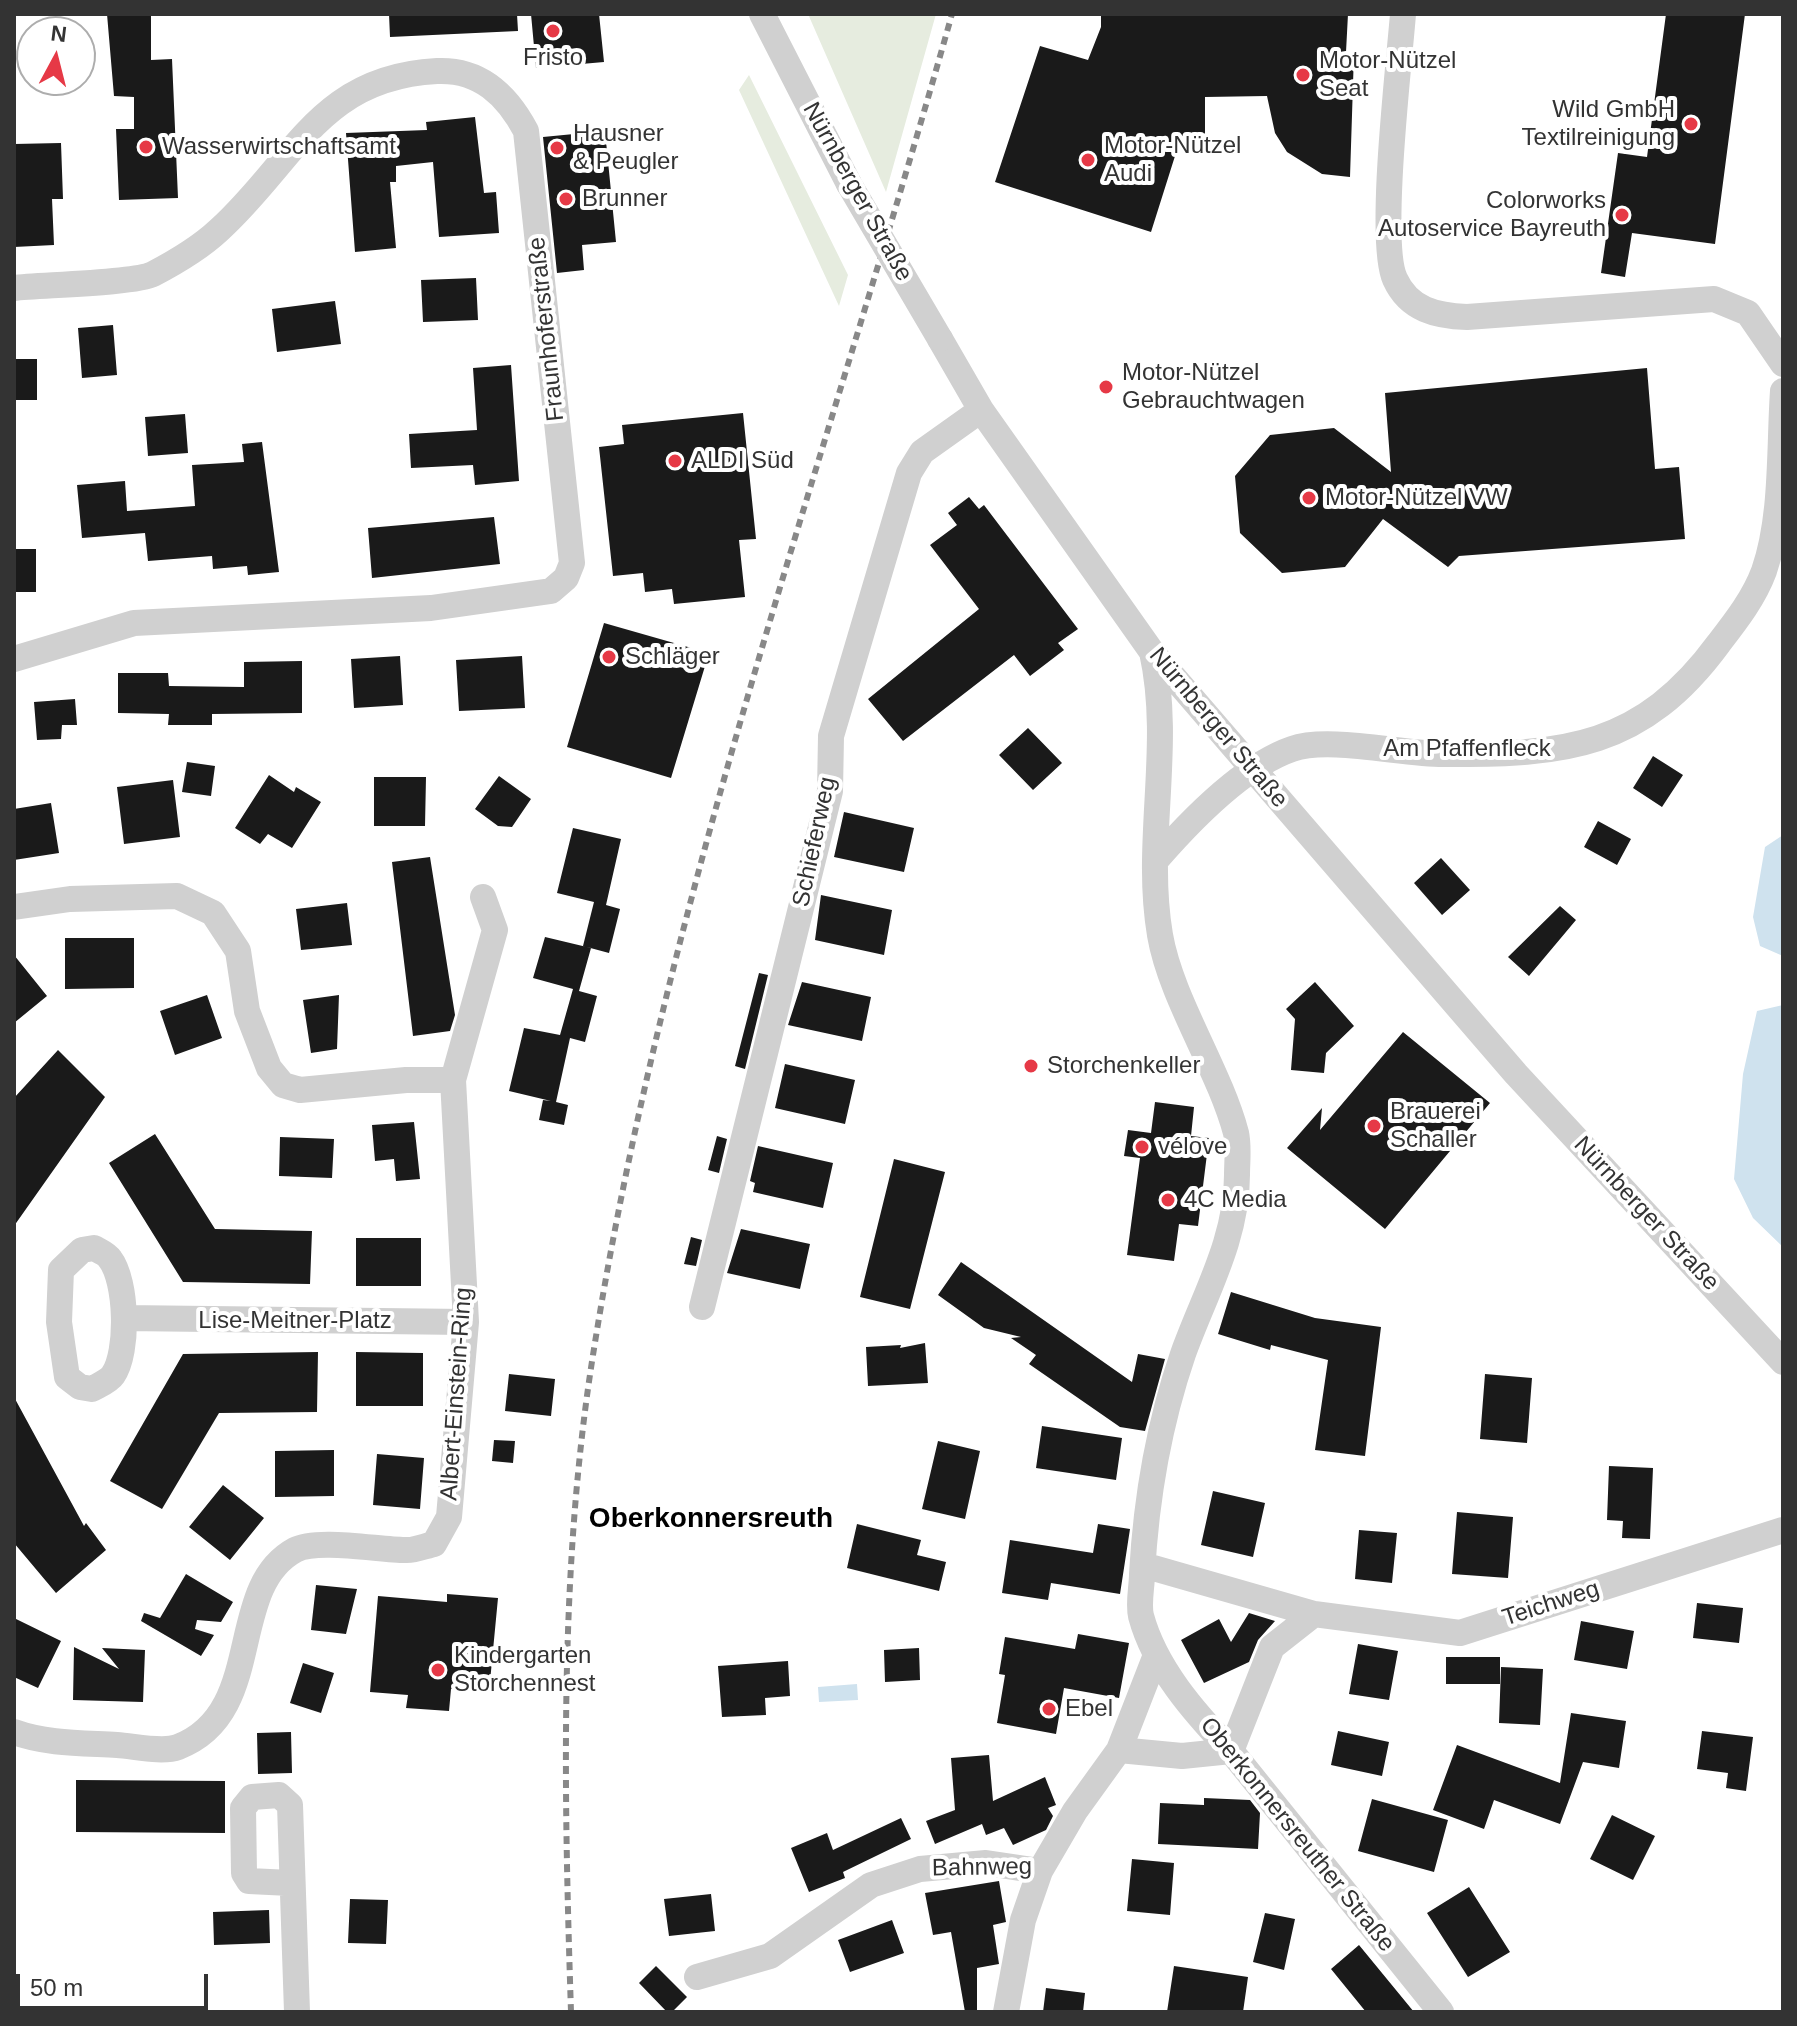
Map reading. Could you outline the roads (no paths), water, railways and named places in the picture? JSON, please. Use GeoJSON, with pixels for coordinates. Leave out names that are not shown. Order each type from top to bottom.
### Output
{"type":"FeatureCollection","features":[{"type":"Feature","properties":{"kind":"street","name":"Nürnberger Straße"},"geometry":{"type":"LineString","coordinates":[[762,14],[849,184],[981,410],[1152,652],[1516,1074],[1783,1362]]}},
{"type":"Feature","properties":{"kind":"street"},"geometry":{"type":"LineString","coordinates":[[1403,14],[1390,263],[1395,280],[1414,304],[1428,313],[1467,317],[1714,299],[1748,313],[1783,364]]}},
{"type":"Feature","properties":{"kind":"street","name":"Fraunhoferstraße"},"geometry":{"type":"LineString","coordinates":[[14,288],[150,276],[218,231],[316,120],[367,84],[408,72],[454,70],[475,77],[492,86],[513,105],[526,131],[572,563],[566,578],[551,591],[431,608],[134,623],[14,659]]}},
{"type":"Feature","properties":{"kind":"street","name":"Am Pfaffenfleck"},"geometry":{"type":"LineString","coordinates":[[1253,771],[1289,750],[1305,745],[1440,754],[1567,749],[1599,741],[1656,710],[1702,668],[1747,606],[1764,571],[1774,518],[1783,391]]}},
{"type":"Feature","properties":{"kind":"street","name":"Schieferweg"},"geometry":{"type":"LineString","coordinates":[[702,1307],[830,791],[831,736],[909,473],[922,452],[981,410]]}},
{"type":"Feature","properties":{"kind":"street","name":"Oberkonnersreuther Straße"},"geometry":{"type":"LineString","coordinates":[[1152,652],[1160,689],[1162,726],[1157,859],[1160,938],[1237,1135],[1237,1181],[1230,1231],[1209,1295],[1183,1355],[1146,1502],[1140,1613],[1156,1655],[1201,1720],[1231,1751],[1435,2010]]}},
{"type":"Feature","properties":{"kind":"street"},"geometry":{"type":"LineString","coordinates":[[1157,859],[1207,806],[1253,771]]}},
{"type":"Feature","properties":{"kind":"street"},"geometry":{"type":"LineString","coordinates":[[14,907],[70,899],[177,896],[213,913],[238,951],[247,1011],[269,1068],[283,1085],[300,1090],[406,1080],[453,1080]]}},
{"type":"Feature","properties":{"kind":"street","name":"Albert-Einstein-Ring"},"geometry":{"type":"LineString","coordinates":[[14,1732],[48,1741],[175,1748],[208,1730],[233,1692],[258,1599],[274,1568],[297,1548],[343,1545],[408,1551],[434,1544],[449,1517],[466,1322],[453,1080],[495,930],[483,897]]}},
{"type":"Feature","properties":{"kind":"street"},"geometry":{"type":"LineString","coordinates":[[94,1248],[110,1258],[122,1291],[124,1318],[122,1346],[112,1377],[92,1389],[80,1387],[67,1377],[59,1322],[61,1270],[82,1250],[94,1248]]}},
{"type":"Feature","properties":{"kind":"street","name":"Lise-Meitner-Platz"},"geometry":{"type":"LineString","coordinates":[[124,1318],[466,1322]]}},
{"type":"Feature","properties":{"kind":"street","name":"Teichweg"},"geometry":{"type":"LineString","coordinates":[[1143,1565],[1314,1614],[1460,1633],[1783,1530]]}},
{"type":"Feature","properties":{"kind":"street"},"geometry":{"type":"LineString","coordinates":[[1156,1655],[1119,1750],[1182,1756],[1231,1751],[1272,1647],[1314,1614]]}},
{"type":"Feature","properties":{"kind":"street","name":"Bahnweg"},"geometry":{"type":"LineString","coordinates":[[697,1977],[770,1956],[871,1885],[908,1873],[986,1863],[1040,1871],[1075,1811],[1119,1750]]}},
{"type":"Feature","properties":{"kind":"street"},"geometry":{"type":"LineString","coordinates":[[1006,2012],[1023,1920],[1040,1871]]}},
{"type":"Feature","properties":{"kind":"street"},"geometry":{"type":"LineString","coordinates":[[290,1883],[297,2012]]}},
{"type":"Feature","properties":{"kind":"water"},"geometry":{"type":"Polygon","coordinates":[[[1783,835],[1783,956],[1760,946],[1753,917],[1765,847],[1783,835]]]}},
{"type":"Feature","properties":{"kind":"water"},"geometry":{"type":"Polygon","coordinates":[[[1783,1005],[1783,1247],[1753,1218],[1734,1179],[1743,1074],[1757,1011],[1783,1005]]]}},
{"type":"Feature","properties":{"kind":"water"},"geometry":{"type":"Polygon","coordinates":[[[857,1684],[858,1700],[819,1702],[818,1687],[857,1684]]]}},
{"type":"Feature","properties":{"kind":"railway"},"geometry":{"type":"LineString","coordinates":[[571,2012],[566,1766],[574,1518],[593,1355],[624,1184],[662,1015],[705,847],[952,14]]}},
{"type":"Feature","properties":{"kind":"place","name":"Fristo"},"geometry":{"type":"Point","coordinates":[553,31]}},
{"type":"Feature","properties":{"kind":"place","name":"Motor-Nützel Seat"},"geometry":{"type":"Point","coordinates":[1303,75]}},
{"type":"Feature","properties":{"kind":"place","name":"Wild GmbH Textilreinigung"},"geometry":{"type":"Point","coordinates":[1691,124]}},
{"type":"Feature","properties":{"kind":"place","name":"Wasserwirtschaftsamt"},"geometry":{"type":"Point","coordinates":[146,147]}},
{"type":"Feature","properties":{"kind":"place","name":"Hausner & Peugler"},"geometry":{"type":"Point","coordinates":[557,148]}},
{"type":"Feature","properties":{"kind":"place","name":"Motor-Nützel Audi"},"geometry":{"type":"Point","coordinates":[1088,160]}},
{"type":"Feature","properties":{"kind":"place","name":"Brunner"},"geometry":{"type":"Point","coordinates":[566,199]}},
{"type":"Feature","properties":{"kind":"place","name":"Colorworks Autoservice Bayreuth"},"geometry":{"type":"Point","coordinates":[1622,215]}},
{"type":"Feature","properties":{"kind":"place","name":"Motor-Nützel Gebrauchtwagen"},"geometry":{"type":"Point","coordinates":[1106,387]}},
{"type":"Feature","properties":{"kind":"place","name":"ALDI Süd"},"geometry":{"type":"Point","coordinates":[675,461]}},
{"type":"Feature","properties":{"kind":"place","name":"Motor-Nützel VW"},"geometry":{"type":"Point","coordinates":[1309,498]}},
{"type":"Feature","properties":{"kind":"place","name":"Schläger"},"geometry":{"type":"Point","coordinates":[609,657]}},
{"type":"Feature","properties":{"kind":"place","name":"Storchenkeller"},"geometry":{"type":"Point","coordinates":[1031,1066]}},
{"type":"Feature","properties":{"kind":"place","name":"Brauerei Schaller"},"geometry":{"type":"Point","coordinates":[1374,1126]}},
{"type":"Feature","properties":{"kind":"place","name":"vélove"},"geometry":{"type":"Point","coordinates":[1142,1147]}},
{"type":"Feature","properties":{"kind":"place","name":"4C Media"},"geometry":{"type":"Point","coordinates":[1168,1200]}},
{"type":"Feature","properties":{"kind":"place","name":"Kindergarten Storchennest"},"geometry":{"type":"Point","coordinates":[438,1670]}},
{"type":"Feature","properties":{"kind":"place","name":"Ebel"},"geometry":{"type":"Point","coordinates":[1049,1709]}},
{"type":"Feature","properties":{"kind":"district","name":"Oberkonnersreuth"},"geometry":{"type":"Point","coordinates":[711,1519]}}]}
